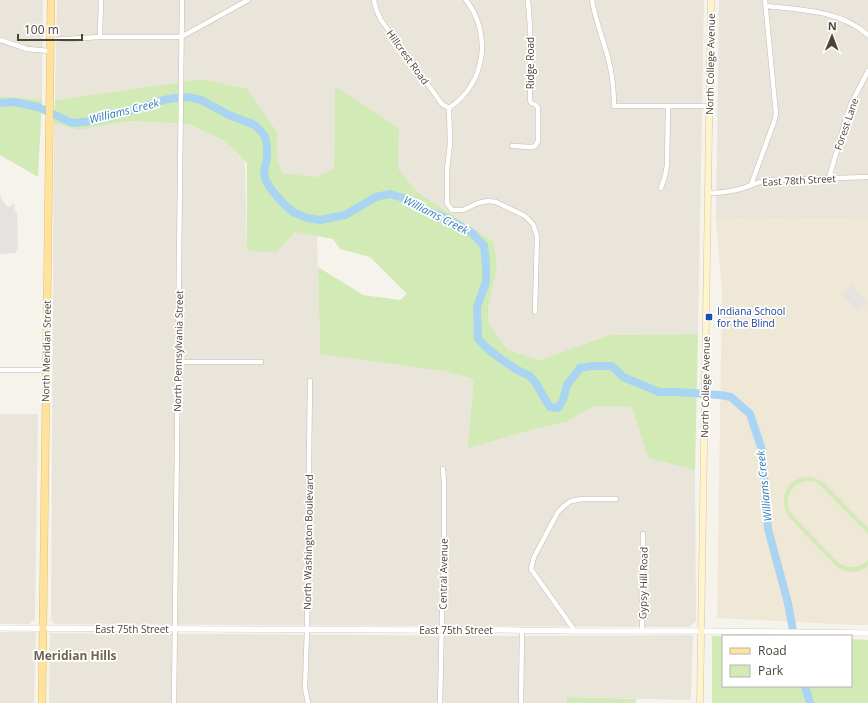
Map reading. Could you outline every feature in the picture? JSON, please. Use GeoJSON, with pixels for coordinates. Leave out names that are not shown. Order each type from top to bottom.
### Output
{"type":"FeatureCollection","features":[{"type":"Feature","properties":{"kind":"main road","name":"North Meridian Street"},"geometry":{"type":"LineString","coordinates":[[42,703],[51,0]]}},
{"type":"Feature","properties":{"kind":"main road","name":"North College Avenue"},"geometry":{"type":"LineString","coordinates":[[700,703],[711,0]]}},
{"type":"Feature","properties":{"kind":"street"},"geometry":{"type":"LineString","coordinates":[[100,37],[101,0]]}},
{"type":"Feature","properties":{"kind":"street","name":"North Pennsylvania Street"},"geometry":{"type":"LineString","coordinates":[[174,703],[182,0]]}},
{"type":"Feature","properties":{"kind":"street"},"geometry":{"type":"LineString","coordinates":[[50,40],[100,37],[181,37],[248,0]]}},
{"type":"Feature","properties":{"kind":"street","name":"Hillcrest Road"},"geometry":{"type":"LineString","coordinates":[[374,0],[381,20],[442,104],[449,108]]}},
{"type":"Feature","properties":{"kind":"street"},"geometry":{"type":"LineString","coordinates":[[466,0],[474,13],[479,27],[482,40],[481,59],[470,87],[460,100],[449,108],[450,144],[447,170],[447,203],[452,210],[462,210],[478,203],[488,201],[496,202],[525,216],[533,224],[537,236],[535,312]]}},
{"type":"Feature","properties":{"kind":"street","name":"Ridge Road"},"geometry":{"type":"LineString","coordinates":[[512,146],[532,147],[535,146],[538,141],[538,108],[530,100],[530,27],[528,0]]}},
{"type":"Feature","properties":{"kind":"street"},"geometry":{"type":"LineString","coordinates":[[592,0],[596,21],[609,63],[613,82],[614,106],[709,106]]}},
{"type":"Feature","properties":{"kind":"street"},"geometry":{"type":"LineString","coordinates":[[751,185],[776,114],[766,0]]}},
{"type":"Feature","properties":{"kind":"street"},"geometry":{"type":"LineString","coordinates":[[766,6],[830,14],[852,23],[868,35]]}},
{"type":"Feature","properties":{"kind":"street"},"geometry":{"type":"LineString","coordinates":[[0,40],[27,49],[50,51]]}},
{"type":"Feature","properties":{"kind":"street","name":"Forest Lane"},"geometry":{"type":"LineString","coordinates":[[829,178],[851,104],[868,71]]}},
{"type":"Feature","properties":{"kind":"street"},"geometry":{"type":"LineString","coordinates":[[661,188],[667,165],[668,106]]}},
{"type":"Feature","properties":{"kind":"street","name":"East 78th Street"},"geometry":{"type":"LineString","coordinates":[[708,193],[732,191],[758,182],[770,180],[868,177]]}},
{"type":"Feature","properties":{"kind":"street"},"geometry":{"type":"LineString","coordinates":[[178,362],[261,362]]}},
{"type":"Feature","properties":{"kind":"street"},"geometry":{"type":"LineString","coordinates":[[0,370],[46,370]]}},
{"type":"Feature","properties":{"kind":"street","name":"North Washington Boulevard"},"geometry":{"type":"LineString","coordinates":[[308,703],[305,688],[310,381]]}},
{"type":"Feature","properties":{"kind":"street","name":"Central Avenue"},"geometry":{"type":"LineString","coordinates":[[440,703],[444,529],[443,469]]}},
{"type":"Feature","properties":{"kind":"street"},"geometry":{"type":"LineString","coordinates":[[575,631],[531,569],[534,557],[558,512],[565,505],[582,498],[616,499]]}},
{"type":"Feature","properties":{"kind":"street","name":"Gypsy Hill Road"},"geometry":{"type":"LineString","coordinates":[[642,631],[643,534]]}},
{"type":"Feature","properties":{"kind":"street","name":"East 75th Street"},"geometry":{"type":"LineString","coordinates":[[0,628],[441,629],[868,633]]}},
{"type":"Feature","properties":{"kind":"street"},"geometry":{"type":"LineString","coordinates":[[521,703],[522,630]]}},
{"type":"Feature","properties":{"kind":"shaded area"},"geometry":{"type":"Polygon","coordinates":[[[0,0],[43,0],[42,100],[0,96],[0,0]]]}},
{"type":"Feature","properties":{"kind":"shaded area"},"geometry":{"type":"Polygon","coordinates":[[[57,0],[704,0],[698,334],[609,335],[540,360],[508,350],[489,324],[488,310],[492,288],[493,241],[417,192],[398,168],[399,128],[335,87],[334,170],[315,177],[283,173],[278,162],[277,132],[202,79],[55,100],[57,0]]]}},
{"type":"Feature","properties":{"kind":"shaded area"},"geometry":{"type":"Polygon","coordinates":[[[719,0],[868,0],[868,219],[790,218],[716,220],[719,0]]]}},
{"type":"Feature","properties":{"kind":"shaded area"},"geometry":{"type":"Polygon","coordinates":[[[131,121],[188,124],[225,141],[245,162],[247,250],[277,252],[295,232],[317,236],[320,353],[443,371],[475,379],[531,430],[566,422],[594,406],[633,407],[648,458],[695,470],[696,621],[689,627],[55,624],[51,620],[54,123],[78,130],[131,121]]]}},
{"type":"Feature","properties":{"kind":"shaded area"},"geometry":{"type":"Polygon","coordinates":[[[0,195],[5,205],[10,207],[12,203],[15,206],[14,211],[17,212],[18,249],[15,253],[0,254],[0,195]]]}},
{"type":"Feature","properties":{"kind":"shaded area"},"geometry":{"type":"Polygon","coordinates":[[[790,218],[868,219],[868,625],[717,618],[722,292],[716,220],[790,218]]]}},
{"type":"Feature","properties":{"kind":"shaded area"},"geometry":{"type":"Polygon","coordinates":[[[852,285],[868,303],[858,311],[842,294],[852,285]]]}},
{"type":"Feature","properties":{"kind":"shaded area"},"geometry":{"type":"Polygon","coordinates":[[[0,414],[38,414],[35,620],[29,624],[0,624],[0,414]]]}},
{"type":"Feature","properties":{"kind":"shaded area"},"geometry":{"type":"Polygon","coordinates":[[[0,632],[36,632],[34,703],[0,703],[0,632]]]}},
{"type":"Feature","properties":{"kind":"shaded area"},"geometry":{"type":"Polygon","coordinates":[[[50,633],[515,636],[693,635],[691,700],[567,697],[567,703],[49,703],[50,633]]]}},
{"type":"Feature","properties":{"kind":"green space"},"geometry":{"type":"Polygon","coordinates":[[[202,79],[247,89],[277,132],[278,162],[283,173],[315,177],[334,169],[335,86],[399,128],[398,168],[417,192],[493,241],[497,265],[488,310],[489,324],[508,350],[540,360],[609,335],[698,334],[695,470],[648,458],[632,407],[594,406],[566,422],[531,430],[468,448],[474,379],[443,371],[320,354],[318,267],[363,295],[400,300],[407,294],[370,257],[340,249],[333,239],[295,232],[277,252],[247,251],[247,163],[225,141],[188,124],[131,121],[78,130],[54,123],[55,100],[202,79]]]}},
{"type":"Feature","properties":{"kind":"green space"},"geometry":{"type":"Polygon","coordinates":[[[0,96],[42,100],[38,177],[0,155],[0,96]]]}},
{"type":"Feature","properties":{"kind":"green space"},"geometry":{"type":"Polygon","coordinates":[[[808,477],[818,480],[826,485],[868,528],[868,534],[816,482],[804,481],[794,487],[790,492],[787,503],[792,515],[840,564],[855,567],[862,565],[868,560],[868,566],[865,569],[853,572],[838,568],[786,513],[784,497],[788,487],[796,480],[808,477]]]}},
{"type":"Feature","properties":{"kind":"green space"},"geometry":{"type":"Polygon","coordinates":[[[712,636],[722,636],[722,687],[852,687],[852,639],[868,640],[868,703],[712,703],[712,636]]]}},
{"type":"Feature","properties":{"kind":"green space"},"geometry":{"type":"Polygon","coordinates":[[[567,697],[637,699],[635,703],[567,703],[567,697]]]}},
{"type":"Feature","properties":{"kind":"waterway","name":"Williams Creek"},"geometry":{"type":"LineString","coordinates":[[0,103],[14,102],[38,107],[72,123],[92,121],[113,116],[175,98],[188,97],[201,100],[229,115],[255,125],[265,136],[267,157],[264,173],[266,181],[273,192],[293,212],[307,218],[320,220],[345,215],[376,197],[390,194],[407,199],[425,210],[446,218],[472,233],[484,246],[486,265],[486,282],[477,307],[478,339],[501,359],[517,370],[530,376],[550,407],[558,408],[563,400],[567,385],[580,368],[592,366],[612,366],[623,377],[659,392],[677,392],[731,397],[750,414],[762,450],[768,529],[788,603],[794,635]]}},
{"type":"Feature","properties":{"kind":"waterway","name":"Williams Creek"},"geometry":{"type":"LineString","coordinates":[[805,687],[810,703]]}},
{"type":"Feature","properties":{"kind":"place","name":"Indiana School for the Blind"},"geometry":{"type":"Point","coordinates":[709,317]}},
{"type":"Feature","properties":{"kind":"district","name":"Meridian Hills"},"geometry":{"type":"Point","coordinates":[75,656]}}]}
